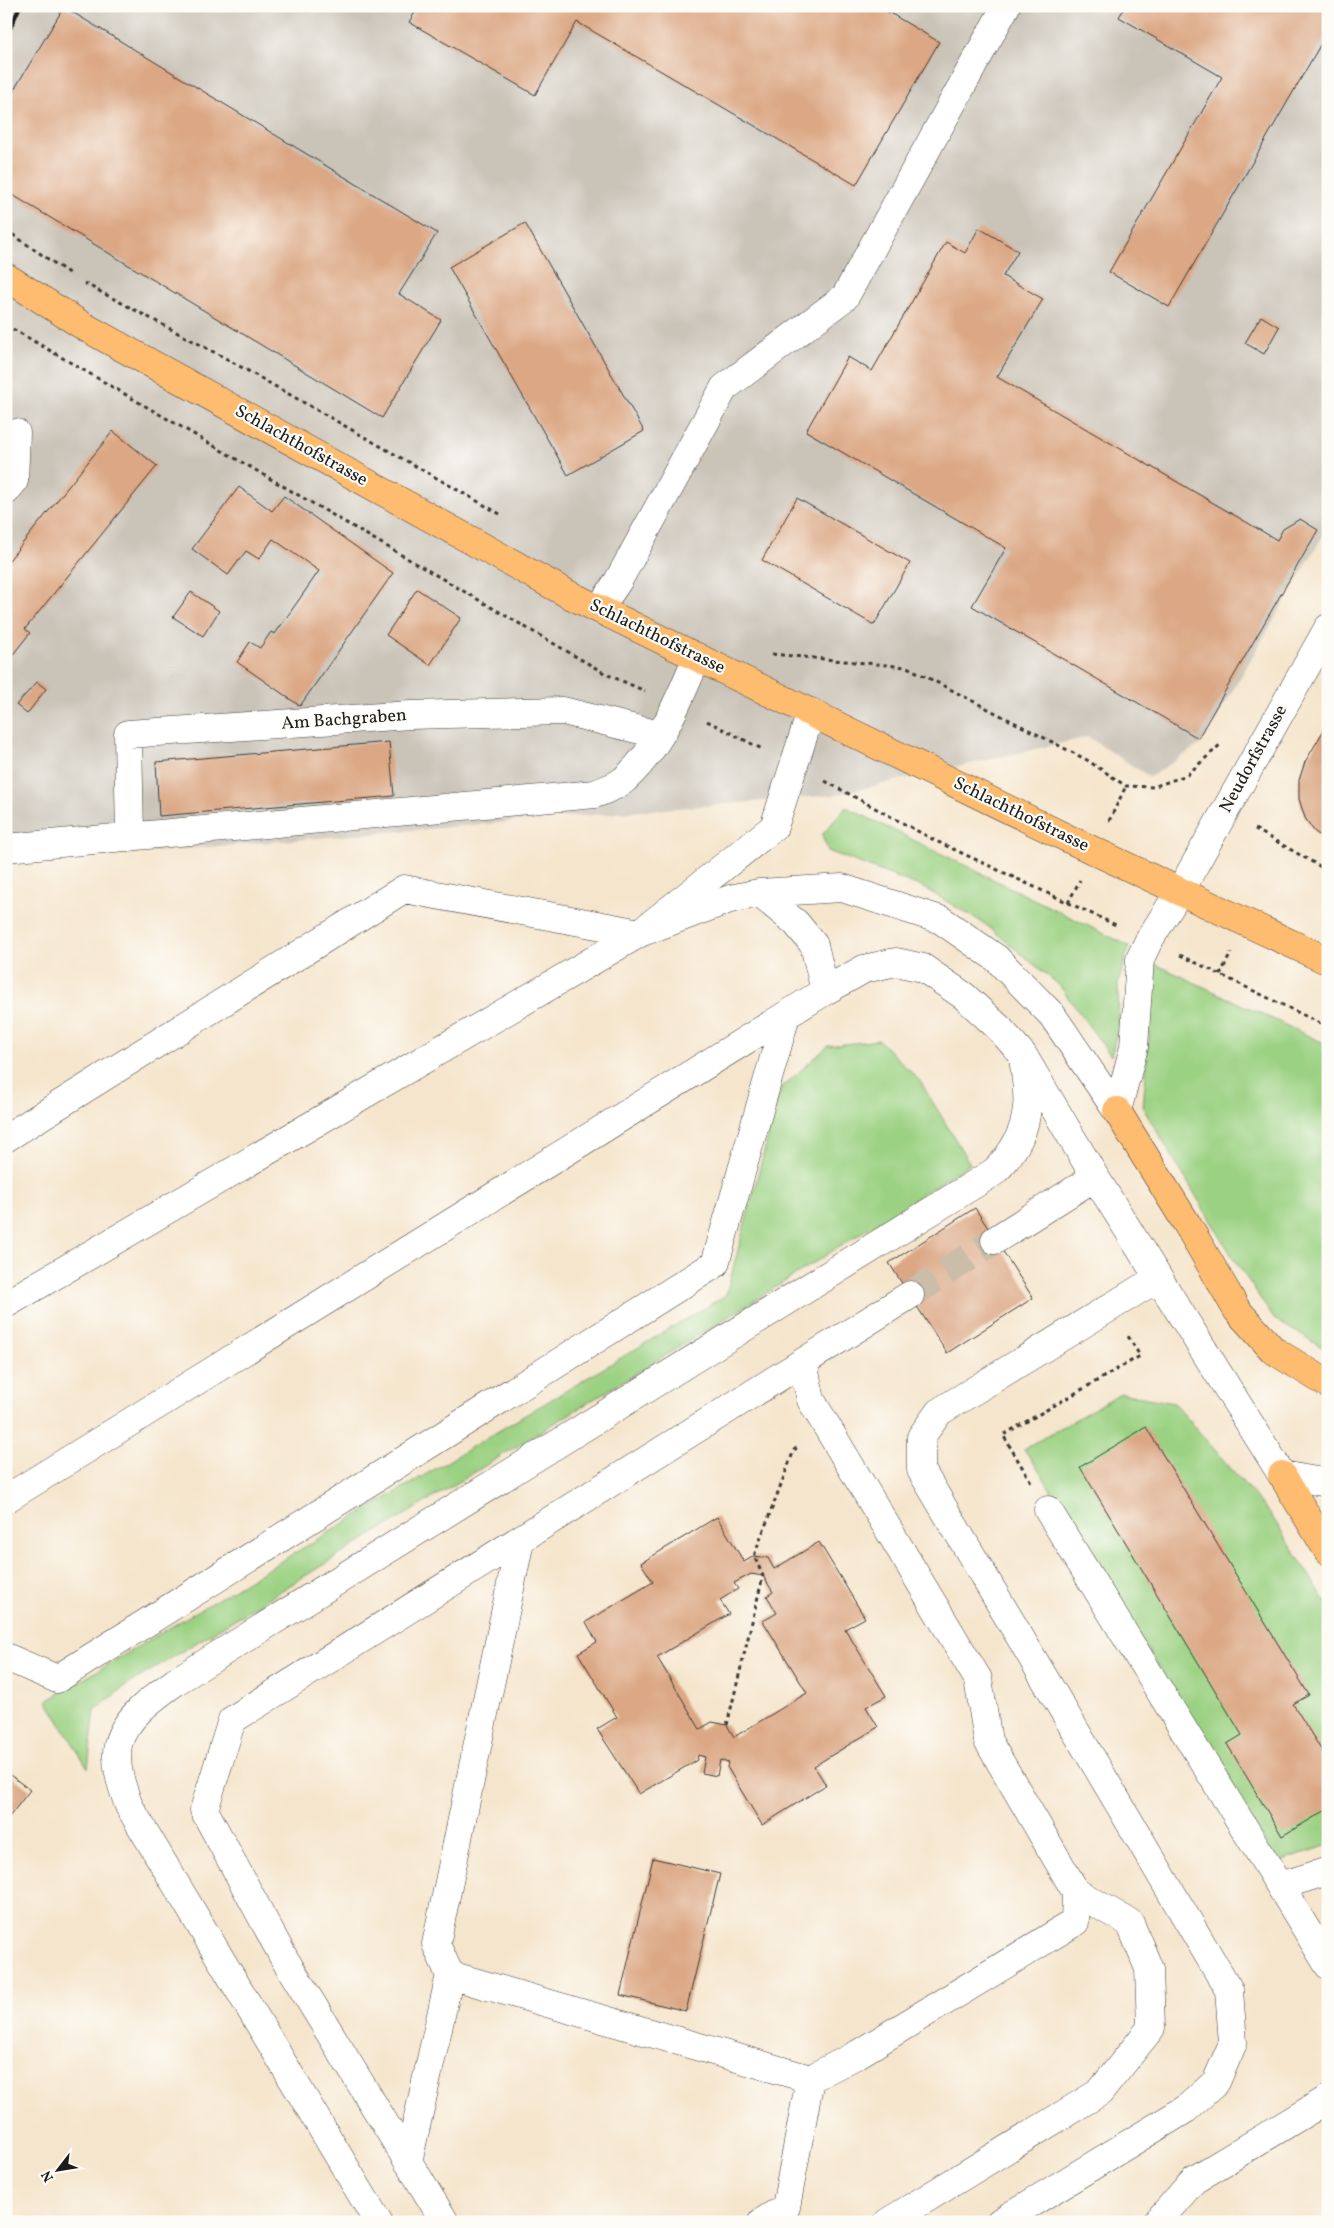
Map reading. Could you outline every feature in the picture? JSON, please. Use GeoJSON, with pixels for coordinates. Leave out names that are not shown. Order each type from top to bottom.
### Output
{"type":"FeatureCollection","features":[{"type":"Feature","properties":{"kind":"main road","name":"Schlachthofstrasse"},"geometry":{"type":"LineString","coordinates":[[6,277],[86,327],[568,594],[1328,961]]}},
{"type":"Feature","properties":{"kind":"main road"},"geometry":{"type":"LineString","coordinates":[[1117,1111],[1187,1224],[1237,1310],[1273,1350],[1328,1384]]}},
{"type":"Feature","properties":{"kind":"main road"},"geometry":{"type":"LineString","coordinates":[[1282,1475],[1328,1551]]}},
{"type":"Feature","properties":{"kind":"street"},"geometry":{"type":"LineString","coordinates":[[599,609],[618,581],[724,388],[845,297],[1006,6]]}},
{"type":"Feature","properties":{"kind":"street"},"geometry":{"type":"LineString","coordinates":[[6,491],[14,481],[16,433]]}},
{"type":"Feature","properties":{"kind":"street","name":"Neudorfstrasse"},"geometry":{"type":"LineString","coordinates":[[1117,1111],[1134,1048],[1140,959],[1149,940],[1180,891],[1328,628]]}},
{"type":"Feature","properties":{"kind":"street"},"geometry":{"type":"LineString","coordinates":[[6,848],[595,794],[624,780],[650,751],[677,706],[697,657]]}},
{"type":"Feature","properties":{"kind":"street","name":"Am Bachgraben"},"geometry":{"type":"LineString","coordinates":[[130,837],[128,734],[410,716],[563,711],[660,736]]}},
{"type":"Feature","properties":{"kind":"street"},"geometry":{"type":"LineString","coordinates":[[6,1304],[640,933],[774,827],[796,765],[811,712]]}},
{"type":"Feature","properties":{"kind":"street"},"geometry":{"type":"LineString","coordinates":[[6,1138],[404,889],[640,933],[730,899],[759,893],[842,888],[941,920],[996,958],[1052,1016],[1117,1111]]}},
{"type":"Feature","properties":{"kind":"street"},"geometry":{"type":"LineString","coordinates":[[759,893],[796,923],[814,945],[825,991]]}},
{"type":"Feature","properties":{"kind":"street"},"geometry":{"type":"LineString","coordinates":[[6,1499],[825,991],[864,969],[896,962],[923,968],[964,996],[998,1028],[1022,1055],[1095,1177],[1282,1475],[1328,1483]]}},
{"type":"Feature","properties":{"kind":"street"},"geometry":{"type":"LineString","coordinates":[[6,1657],[57,1679],[715,1264],[786,1016]]}},
{"type":"Feature","properties":{"kind":"street"},"geometry":{"type":"LineString","coordinates":[[378,2222],[129,1806],[119,1778],[118,1745],[128,1726],[144,1705],[178,1680],[994,1172],[1009,1158],[1020,1135],[1028,1106],[1022,1055]]}},
{"type":"Feature","properties":{"kind":"street"},"geometry":{"type":"LineString","coordinates":[[996,1240],[1095,1177]]}},
{"type":"Feature","properties":{"kind":"street"},"geometry":{"type":"LineString","coordinates":[[1000,2222],[1186,2109],[1216,2082],[1233,2043],[1229,1990],[921,1470],[921,1437],[939,1412],[1158,1278]]}},
{"type":"Feature","properties":{"kind":"street"},"geometry":{"type":"LineString","coordinates":[[445,2222],[284,1958],[204,1810],[232,1720],[910,1295]]}},
{"type":"Feature","properties":{"kind":"street"},"geometry":{"type":"LineString","coordinates":[[803,1363],[811,1400],[978,1679],[988,1742],[1076,1892],[1130,1923],[1149,1969],[1151,2028],[1100,2092],[888,2222]]}},
{"type":"Feature","properties":{"kind":"street"},"geometry":{"type":"LineString","coordinates":[[1048,1510],[1328,1965]]}},
{"type":"Feature","properties":{"kind":"street"},"geometry":{"type":"LineString","coordinates":[[408,2162],[450,1975],[436,1944],[520,1541]]}},
{"type":"Feature","properties":{"kind":"street"},"geometry":{"type":"LineString","coordinates":[[1280,1886],[1328,1871]]}},
{"type":"Feature","properties":{"kind":"street"},"geometry":{"type":"LineString","coordinates":[[450,1975],[810,2079],[858,2054],[1075,1922],[1076,1892]]}},
{"type":"Feature","properties":{"kind":"street"},"geometry":{"type":"LineString","coordinates":[[762,2222],[790,2215],[810,2079]]}},
{"type":"Feature","properties":{"kind":"street"},"geometry":{"type":"LineString","coordinates":[[1157,2222],[1194,2180],[1328,2099]]}},
{"type":"Feature","properties":{"kind":"path"},"geometry":{"type":"LineString","coordinates":[[6,230],[71,274]]}},
{"type":"Feature","properties":{"kind":"path"},"geometry":{"type":"LineString","coordinates":[[79,280],[227,359],[501,514]]}},
{"type":"Feature","properties":{"kind":"path"},"geometry":{"type":"LineString","coordinates":[[6,325],[606,674],[677,706],[796,765],[936,841],[1149,940],[1328,1027]]}},
{"type":"Feature","properties":{"kind":"path"},"geometry":{"type":"LineString","coordinates":[[769,653],[907,667],[1087,760],[1126,786],[1153,787],[1187,775],[1227,739]]}},
{"type":"Feature","properties":{"kind":"path"},"geometry":{"type":"LineString","coordinates":[[1225,812],[1328,871]]}},
{"type":"Feature","properties":{"kind":"path"},"geometry":{"type":"LineString","coordinates":[[1048,1510],[1003,1436],[1140,1356],[1111,1307]]}},
{"type":"Feature","properties":{"kind":"path"},"geometry":{"type":"LineString","coordinates":[[727,1724],[763,1576],[754,1556],[794,1450],[829,1429]]}},
{"type":"Feature","properties":{"kind":"shaded area"},"geometry":{"type":"Polygon","coordinates":[[[6,6],[1328,6],[1328,527],[1202,743],[1150,777],[1088,737],[834,795],[6,864],[6,6]]]}},
{"type":"Feature","properties":{"kind":"green space"},"geometry":{"type":"Polygon","coordinates":[[[846,807],[1129,946],[1118,984],[1119,1023],[1111,1056],[1059,985],[985,924],[922,887],[828,851],[822,835],[846,807]]]}},
{"type":"Feature","properties":{"kind":"green space"},"geometry":{"type":"Polygon","coordinates":[[[1155,964],[1328,1045],[1328,1351],[1274,1319],[1232,1256],[1143,1108],[1155,964]]]}},
{"type":"Feature","properties":{"kind":"green space"},"geometry":{"type":"Polygon","coordinates":[[[879,1040],[920,1081],[970,1164],[746,1306],[127,1685],[95,1710],[88,1768],[47,1701],[726,1295],[781,1088],[828,1046],[879,1040]]]}},
{"type":"Feature","properties":{"kind":"green space"},"geometry":{"type":"Polygon","coordinates":[[[1121,1393],[1174,1403],[1271,1515],[1328,1605],[1328,1845],[1277,1863],[1040,1472],[1024,1449],[1121,1393]]]}},
{"type":"Feature","properties":{"kind":"building"},"geometry":{"type":"Polygon","coordinates":[[[419,6],[878,6],[939,42],[856,185],[577,22],[535,95],[409,22],[419,6]]]}},
{"type":"Feature","properties":{"kind":"building"},"geometry":{"type":"Polygon","coordinates":[[[1125,6],[1328,6],[1328,36],[1326,35],[1169,307],[1109,272],[1222,77],[1119,17],[1125,6]]]}},
{"type":"Feature","properties":{"kind":"building"},"geometry":{"type":"Polygon","coordinates":[[[64,7],[437,233],[399,294],[441,320],[382,418],[6,191],[6,103],[64,7]]]}},
{"type":"Feature","properties":{"kind":"building"},"geometry":{"type":"Polygon","coordinates":[[[525,223],[644,431],[568,475],[449,267],[525,223]]]}},
{"type":"Feature","properties":{"kind":"building"},"geometry":{"type":"Polygon","coordinates":[[[979,228],[1018,251],[1003,276],[1043,299],[997,377],[1277,540],[1283,529],[1300,519],[1318,530],[1198,738],[972,606],[1006,548],[806,431],[848,357],[872,371],[946,242],[965,253],[979,228]]]}},
{"type":"Feature","properties":{"kind":"building"},"geometry":{"type":"Polygon","coordinates":[[[1261,316],[1279,327],[1264,354],[1245,343],[1261,316]]]}},
{"type":"Feature","properties":{"kind":"building"},"geometry":{"type":"Polygon","coordinates":[[[113,431],[157,466],[25,629],[30,633],[6,663],[6,564],[113,431]]]}},
{"type":"Feature","properties":{"kind":"building"},"geometry":{"type":"Polygon","coordinates":[[[239,487],[272,511],[284,496],[393,573],[300,706],[237,662],[250,642],[260,648],[271,632],[275,634],[319,571],[273,539],[259,559],[246,551],[228,575],[192,549],[239,487]]]}},
{"type":"Feature","properties":{"kind":"building"},"geometry":{"type":"Polygon","coordinates":[[[797,498],[910,563],[874,625],[762,560],[797,498]]]}},
{"type":"Feature","properties":{"kind":"building"},"geometry":{"type":"Polygon","coordinates":[[[417,589],[461,618],[430,665],[386,635],[417,589]]]}},
{"type":"Feature","properties":{"kind":"building"},"geometry":{"type":"Polygon","coordinates":[[[191,592],[219,611],[203,636],[173,617],[191,592]]]}},
{"type":"Feature","properties":{"kind":"building"},"geometry":{"type":"Polygon","coordinates":[[[37,682],[46,689],[27,714],[16,705],[37,682]]]}},
{"type":"Feature","properties":{"kind":"building"},"geometry":{"type":"Polygon","coordinates":[[[1328,723],[1328,842],[1314,831],[1305,818],[1299,799],[1299,780],[1305,762],[1328,723]]]}},
{"type":"Feature","properties":{"kind":"building"},"geometry":{"type":"Polygon","coordinates":[[[389,742],[394,796],[159,816],[156,762],[389,742]]]}},
{"type":"Feature","properties":{"kind":"building"},"geometry":{"type":"Polygon","coordinates":[[[975,1208],[1033,1298],[947,1353],[889,1263],[975,1208]]]}},
{"type":"Feature","properties":{"kind":"building"},"geometry":{"type":"Polygon","coordinates":[[[1146,1427],[1309,1695],[1293,1704],[1328,1761],[1328,1809],[1282,1836],[1227,1744],[1242,1735],[1080,1467],[1146,1427]]]}},
{"type":"Feature","properties":{"kind":"building"},"geometry":{"type":"Polygon","coordinates":[[[717,1517],[744,1562],[754,1556],[768,1558],[774,1569],[819,1542],[865,1618],[845,1629],[886,1696],[866,1707],[878,1727],[814,1766],[826,1785],[762,1825],[727,1767],[728,1763],[720,1760],[717,1776],[702,1773],[705,1757],[698,1755],[697,1760],[639,1794],[597,1729],[617,1717],[578,1653],[597,1642],[586,1622],[653,1582],[641,1563],[717,1517]],[[751,1574],[734,1583],[738,1589],[720,1600],[729,1614],[657,1657],[700,1729],[712,1722],[727,1725],[734,1737],[807,1693],[763,1621],[777,1613],[767,1596],[773,1592],[763,1576],[751,1574]]]}},
{"type":"Feature","properties":{"kind":"building"},"geometry":{"type":"Polygon","coordinates":[[[6,1772],[30,1790],[6,1821],[6,1772]]]}},
{"type":"Feature","properties":{"kind":"building"},"geometry":{"type":"Polygon","coordinates":[[[653,1858],[720,1874],[686,2011],[620,1995],[653,1858]]]}},
{"type":"Feature","properties":{"kind":"tunnel"},"geometry":{"type":"LineString","coordinates":[[910,1295],[995,1240]]}},
{"type":"Feature","properties":{"kind":"railway"},"geometry":{"type":"LineString","coordinates":[[6,38],[20,6]]}}]}
